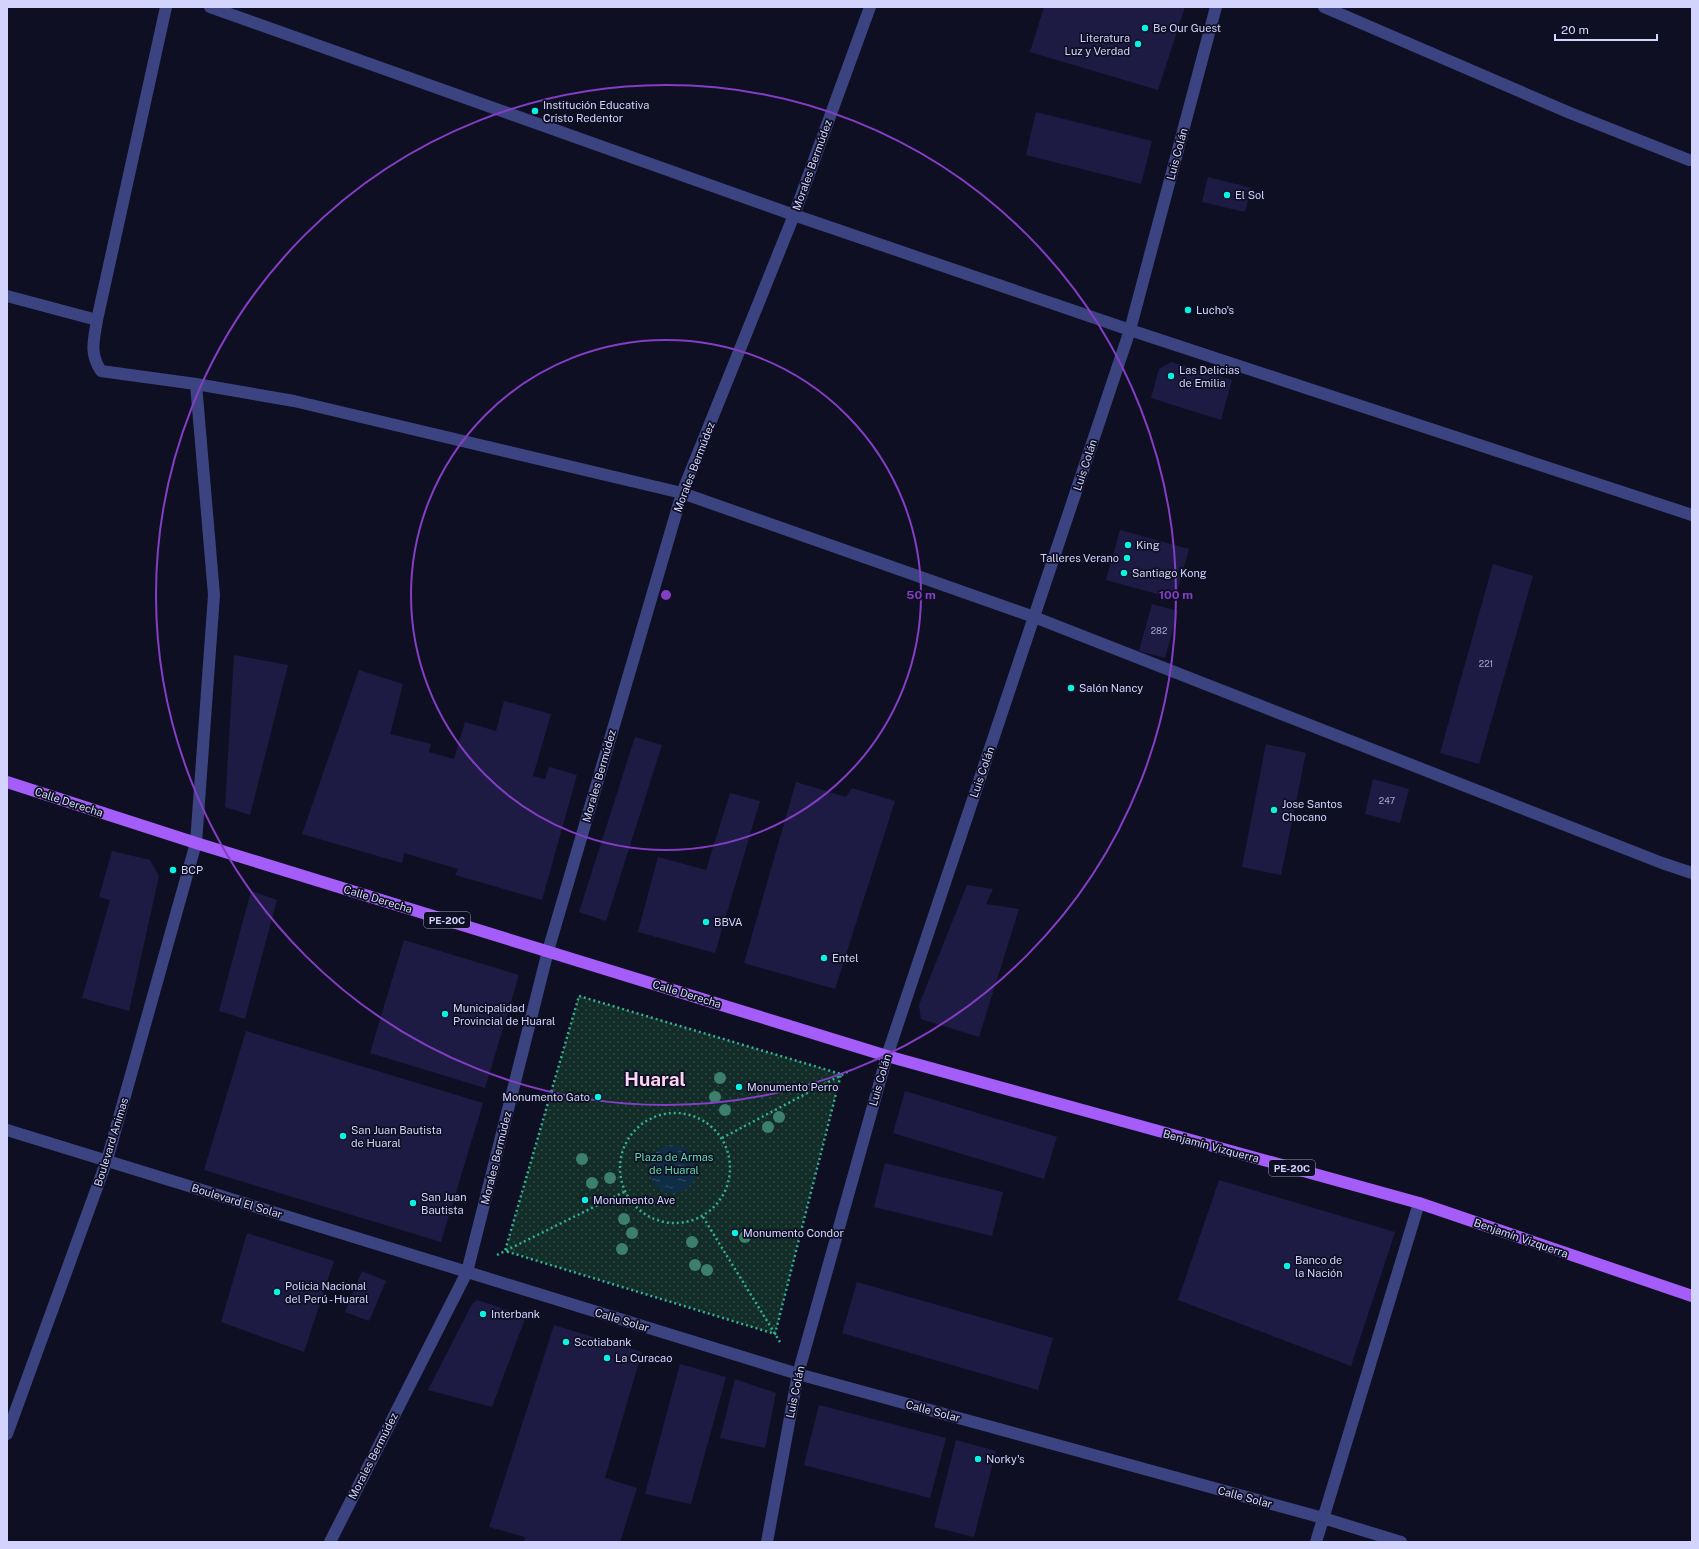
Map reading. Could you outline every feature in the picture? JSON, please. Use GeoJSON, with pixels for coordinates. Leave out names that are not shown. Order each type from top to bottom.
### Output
{"type":"FeatureCollection","features":[{"type":"Feature","properties":{"kind":"main road","name":"Calle Derecha"},"geometry":{"type":"LineString","coordinates":[[7,782],[196,843],[887,1056]]}},
{"type":"Feature","properties":{"kind":"main road","name":"Benjamín Vizquerra"},"geometry":{"type":"LineString","coordinates":[[887,1056],[1419,1203],[1692,1296]]}},
{"type":"Feature","properties":{"kind":"street"},"geometry":{"type":"LineString","coordinates":[[166,7],[97,320],[92,349],[94,361],[101,371],[196,384],[294,401],[682,493],[1034,617],[1662,863],[1692,873]]}},
{"type":"Feature","properties":{"kind":"street"},"geometry":{"type":"LineString","coordinates":[[210,7],[794,215],[1130,330],[1692,515]]}},
{"type":"Feature","properties":{"kind":"street","name":"Morales Bermúdez"},"geometry":{"type":"LineString","coordinates":[[330,1542],[467,1272],[548,951],[682,493],[794,215],[870,7]]}},
{"type":"Feature","properties":{"kind":"street","name":"Luis Colán"},"geometry":{"type":"LineString","coordinates":[[766,1542],[798,1374],[887,1056],[1130,330],[1216,7]]}},
{"type":"Feature","properties":{"kind":"street"},"geometry":{"type":"LineString","coordinates":[[1324,7],[1570,113],[1689,160]]}},
{"type":"Feature","properties":{"kind":"street"},"geometry":{"type":"LineString","coordinates":[[7,296],[97,320]]}},
{"type":"Feature","properties":{"kind":"street","name":"Boulevard Animas"},"geometry":{"type":"LineString","coordinates":[[7,1434],[107,1160],[196,843],[214,595],[196,384]]}},
{"type":"Feature","properties":{"kind":"street","name":"Boulevard El Solar"},"geometry":{"type":"LineString","coordinates":[[7,1130],[467,1272]]}},
{"type":"Feature","properties":{"kind":"street"},"geometry":{"type":"LineString","coordinates":[[1316,1542],[1419,1203]]}},
{"type":"Feature","properties":{"kind":"street","name":"Calle Solar"},"geometry":{"type":"LineString","coordinates":[[467,1272],[798,1374],[1323,1518],[1401,1542]]}},
{"type":"Feature","properties":{"kind":"path"},"geometry":{"type":"LineString","coordinates":[[505,1251],[579,996],[841,1074]]}},
{"type":"Feature","properties":{"kind":"path"},"geometry":{"type":"LineString","coordinates":[[722,1138],[841,1074],[887,1056]]}},
{"type":"Feature","properties":{"kind":"path"},"geometry":{"type":"LineString","coordinates":[[775,1334],[841,1074]]}},
{"type":"Feature","properties":{"kind":"path"},"geometry":{"type":"LineString","coordinates":[[676,1111],[694,1115],[710,1125],[722,1138],[729,1154],[730,1172],[727,1190],[703,1217],[686,1222],[668,1223],[650,1218],[635,1207],[626,1191],[619,1173],[627,1137],[640,1123],[676,1111]]}},
{"type":"Feature","properties":{"kind":"path"},"geometry":{"type":"LineString","coordinates":[[467,1272],[505,1251],[626,1191]]}},
{"type":"Feature","properties":{"kind":"path"},"geometry":{"type":"LineString","coordinates":[[703,1217],[798,1374]]}},
{"type":"Feature","properties":{"kind":"path"},"geometry":{"type":"LineString","coordinates":[[505,1251],[775,1334]]}},
{"type":"Feature","properties":{"kind":"green space","name":"Plaza de Armas de Huaral"},"geometry":{"type":"Polygon","coordinates":[[[579,996],[841,1074],[775,1334],[505,1251],[579,996]]]}},
{"type":"Feature","properties":{"kind":"water"},"geometry":{"type":"Polygon","coordinates":[[[668,1145],[678,1145],[690,1152],[697,1164],[697,1174],[690,1186],[678,1193],[668,1193],[660,1189],[653,1182],[649,1174],[649,1164],[653,1156],[660,1149],[668,1145]]]}},
{"type":"Feature","properties":{"kind":"building"},"geometry":{"type":"Polygon","coordinates":[[[1044,7],[1185,7],[1158,90],[1030,52],[1044,7]]]}},
{"type":"Feature","properties":{"kind":"building"},"geometry":{"type":"Polygon","coordinates":[[[1036,112],[1152,141],[1141,184],[1026,155],[1036,112]]]}},
{"type":"Feature","properties":{"kind":"building","name":"El Sol"},"geometry":{"type":"Polygon","coordinates":[[[1208,177],[1251,188],[1245,212],[1202,202],[1208,177]]]}},
{"type":"Feature","properties":{"kind":"building"},"geometry":{"type":"Polygon","coordinates":[[[1171,362],[1232,380],[1221,420],[1151,398],[1159,369],[1171,362]]]}},
{"type":"Feature","properties":{"kind":"building"},"geometry":{"type":"Polygon","coordinates":[[[1120,530],[1189,549],[1175,599],[1106,580],[1120,530]]]}},
{"type":"Feature","properties":{"kind":"building"},"geometry":{"type":"Polygon","coordinates":[[[1493,564],[1533,576],[1479,764],[1440,753],[1493,564]]]}},
{"type":"Feature","properties":{"kind":"building"},"geometry":{"type":"Polygon","coordinates":[[[1152,604],[1178,611],[1165,658],[1139,651],[1152,604]]]}},
{"type":"Feature","properties":{"kind":"building"},"geometry":{"type":"Polygon","coordinates":[[[234,655],[288,665],[250,815],[225,807],[234,655]]]}},
{"type":"Feature","properties":{"kind":"building"},"geometry":{"type":"Polygon","coordinates":[[[359,670],[403,684],[390,734],[431,744],[429,752],[454,759],[465,722],[496,731],[504,701],[551,714],[533,776],[545,779],[549,767],[577,775],[542,900],[455,875],[458,869],[404,853],[402,863],[302,834],[359,670]]]}},
{"type":"Feature","properties":{"kind":"building"},"geometry":{"type":"Polygon","coordinates":[[[635,737],[662,745],[606,921],[579,912],[635,737]]]}},
{"type":"Feature","properties":{"kind":"building","name":"Jose Santos Chocano"},"geometry":{"type":"Polygon","coordinates":[[[1266,744],[1306,753],[1281,875],[1242,867],[1266,744]]]}},
{"type":"Feature","properties":{"kind":"building"},"geometry":{"type":"Polygon","coordinates":[[[1373,779],[1409,789],[1400,823],[1365,814],[1373,779]]]}},
{"type":"Feature","properties":{"kind":"building"},"geometry":{"type":"Polygon","coordinates":[[[796,782],[846,797],[852,788],[895,801],[835,989],[744,963],[796,782]]]}},
{"type":"Feature","properties":{"kind":"building"},"geometry":{"type":"Polygon","coordinates":[[[730,793],[760,801],[715,953],[638,932],[658,857],[706,870],[730,793]]]}},
{"type":"Feature","properties":{"kind":"building"},"geometry":{"type":"Polygon","coordinates":[[[112,851],[150,860],[159,876],[129,1011],[82,998],[110,900],[99,897],[112,851]]]}},
{"type":"Feature","properties":{"kind":"building"},"geometry":{"type":"Polygon","coordinates":[[[967,885],[993,889],[986,904],[1019,909],[979,1037],[921,1019],[919,1005],[967,885]]]}},
{"type":"Feature","properties":{"kind":"building"},"geometry":{"type":"Polygon","coordinates":[[[251,891],[277,900],[245,1019],[219,1011],[251,891]]]}},
{"type":"Feature","properties":{"kind":"building","name":"Municipalidad Provincial de Huaral"},"geometry":{"type":"Polygon","coordinates":[[[404,940],[519,975],[485,1088],[370,1053],[404,940]]]}},
{"type":"Feature","properties":{"kind":"building","name":"San Juan Bautista de Huaral"},"geometry":{"type":"Polygon","coordinates":[[[246,1031],[483,1103],[441,1242],[204,1170],[246,1031]]]}},
{"type":"Feature","properties":{"kind":"building"},"geometry":{"type":"Polygon","coordinates":[[[905,1091],[1057,1137],[1044,1179],[893,1133],[905,1091]]]}},
{"type":"Feature","properties":{"kind":"building"},"geometry":{"type":"Polygon","coordinates":[[[885,1163],[1003,1192],[992,1236],[874,1207],[885,1163]]]}},
{"type":"Feature","properties":{"kind":"building","name":"Banco de la Nación"},"geometry":{"type":"Polygon","coordinates":[[[1219,1180],[1395,1232],[1351,1366],[1178,1300],[1219,1180]]]}},
{"type":"Feature","properties":{"kind":"building","name":"Policia Nacional del Perú - Huaral"},"geometry":{"type":"Polygon","coordinates":[[[247,1233],[334,1261],[304,1352],[221,1322],[247,1233]]]}},
{"type":"Feature","properties":{"kind":"building"},"geometry":{"type":"Polygon","coordinates":[[[362,1271],[386,1281],[369,1321],[345,1312],[362,1271]]]}},
{"type":"Feature","properties":{"kind":"building"},"geometry":{"type":"Polygon","coordinates":[[[857,1282],[1053,1338],[1038,1390],[842,1333],[857,1282]]]}},
{"type":"Feature","properties":{"kind":"building"},"geometry":{"type":"Polygon","coordinates":[[[477,1300],[526,1316],[492,1407],[428,1390],[472,1304],[477,1300]]]}},
{"type":"Feature","properties":{"kind":"building"},"geometry":{"type":"Polygon","coordinates":[[[554,1325],[642,1352],[605,1478],[637,1488],[620,1542],[524,1542],[525,1537],[489,1527],[554,1325]]]}},
{"type":"Feature","properties":{"kind":"building"},"geometry":{"type":"Polygon","coordinates":[[[680,1364],[726,1377],[691,1504],[645,1494],[680,1364]]]}},
{"type":"Feature","properties":{"kind":"building"},"geometry":{"type":"Polygon","coordinates":[[[735,1379],[776,1393],[765,1448],[720,1438],[735,1379]]]}},
{"type":"Feature","properties":{"kind":"building"},"geometry":{"type":"Polygon","coordinates":[[[819,1405],[946,1438],[930,1498],[804,1465],[819,1405]]]}},
{"type":"Feature","properties":{"kind":"building"},"geometry":{"type":"Polygon","coordinates":[[[956,1440],[996,1451],[974,1537],[934,1527],[956,1440]]]}},
{"type":"Feature","properties":{"kind":"place","name":"Be Our Guest"},"geometry":{"type":"Point","coordinates":[1145,28]}},
{"type":"Feature","properties":{"kind":"place","name":"Literatura Luz y Verdad"},"geometry":{"type":"Point","coordinates":[1138,44]}},
{"type":"Feature","properties":{"kind":"place","name":"Institución Educativa Cristo Redentor"},"geometry":{"type":"Point","coordinates":[535,111]}},
{"type":"Feature","properties":{"kind":"place","name":"El Sol"},"geometry":{"type":"Point","coordinates":[1227,195]}},
{"type":"Feature","properties":{"kind":"place","name":"Lucho's"},"geometry":{"type":"Point","coordinates":[1188,310]}},
{"type":"Feature","properties":{"kind":"place","name":"Las Delicias de Emilia"},"geometry":{"type":"Point","coordinates":[1171,376]}},
{"type":"Feature","properties":{"kind":"place","name":"King"},"geometry":{"type":"Point","coordinates":[1128,545]}},
{"type":"Feature","properties":{"kind":"place","name":"Talleres Verano"},"geometry":{"type":"Point","coordinates":[1127,558]}},
{"type":"Feature","properties":{"kind":"place","name":"Santiago Kong"},"geometry":{"type":"Point","coordinates":[1124,573]}},
{"type":"Feature","properties":{"kind":"place","name":"Salón Nancy"},"geometry":{"type":"Point","coordinates":[1071,688]}},
{"type":"Feature","properties":{"kind":"place","name":"Jose Santos Chocano"},"geometry":{"type":"Point","coordinates":[1274,810]}},
{"type":"Feature","properties":{"kind":"place","name":"BCP"},"geometry":{"type":"Point","coordinates":[173,870]}},
{"type":"Feature","properties":{"kind":"place","name":"BBVA"},"geometry":{"type":"Point","coordinates":[706,922]}},
{"type":"Feature","properties":{"kind":"place","name":"Entel"},"geometry":{"type":"Point","coordinates":[824,958]}},
{"type":"Feature","properties":{"kind":"place","name":"Municipalidad Provincial de Huaral"},"geometry":{"type":"Point","coordinates":[445,1014]}},
{"type":"Feature","properties":{"kind":"place","name":"Monumento Perro"},"geometry":{"type":"Point","coordinates":[739,1087]}},
{"type":"Feature","properties":{"kind":"place","name":"Monumento Gato"},"geometry":{"type":"Point","coordinates":[598,1097]}},
{"type":"Feature","properties":{"kind":"place","name":"San Juan Bautista de Huaral"},"geometry":{"type":"Point","coordinates":[343,1136]}},
{"type":"Feature","properties":{"kind":"place","name":"Monumento Ave"},"geometry":{"type":"Point","coordinates":[585,1200]}},
{"type":"Feature","properties":{"kind":"place","name":"San Juan Bautista"},"geometry":{"type":"Point","coordinates":[413,1203]}},
{"type":"Feature","properties":{"kind":"place","name":"Monumento Condor"},"geometry":{"type":"Point","coordinates":[735,1233]}},
{"type":"Feature","properties":{"kind":"place","name":"Banco de la Nación"},"geometry":{"type":"Point","coordinates":[1287,1266]}},
{"type":"Feature","properties":{"kind":"place","name":"Policia Nacional del Perú - Huaral"},"geometry":{"type":"Point","coordinates":[277,1292]}},
{"type":"Feature","properties":{"kind":"place","name":"Interbank"},"geometry":{"type":"Point","coordinates":[483,1314]}},
{"type":"Feature","properties":{"kind":"place","name":"Scotiabank"},"geometry":{"type":"Point","coordinates":[566,1342]}},
{"type":"Feature","properties":{"kind":"place","name":"La Curacao"},"geometry":{"type":"Point","coordinates":[607,1358]}},
{"type":"Feature","properties":{"kind":"place","name":"Norky's"},"geometry":{"type":"Point","coordinates":[978,1459]}},
{"type":"Feature","properties":{"kind":"district","name":"Huaral"},"geometry":{"type":"Point","coordinates":[655,1079]}}]}
